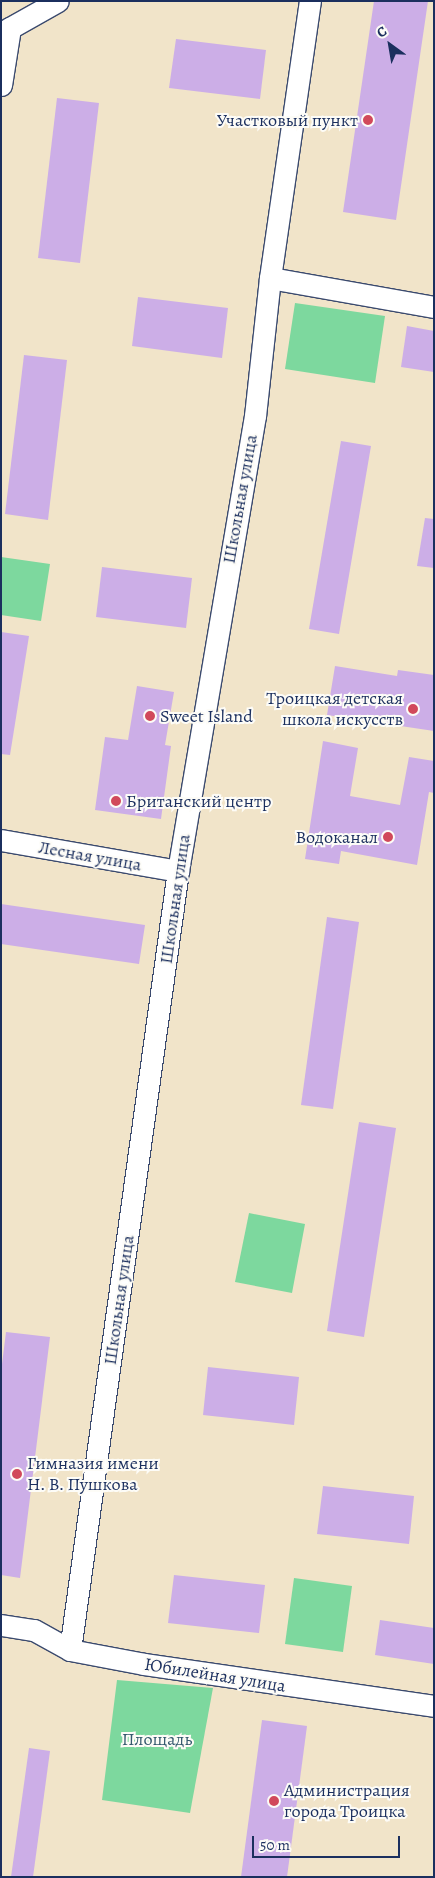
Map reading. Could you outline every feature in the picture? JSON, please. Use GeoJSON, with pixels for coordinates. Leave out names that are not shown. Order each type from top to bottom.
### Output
{"type":"FeatureCollection","features":[{"type":"Feature","properties":{"kind":"street"},"geometry":{"type":"LineString","coordinates":[[1,85],[6,30],[58,1]]}},
{"type":"Feature","properties":{"kind":"street","name":"Школьная улица"},"geometry":{"type":"LineString","coordinates":[[70,1650],[178,871],[255,416],[270,278],[310,1]]}},
{"type":"Feature","properties":{"kind":"street"},"geometry":{"type":"LineString","coordinates":[[270,278],[434,308]]}},
{"type":"Feature","properties":{"kind":"street","name":"Лесная улица"},"geometry":{"type":"LineString","coordinates":[[1,840],[178,871]]}},
{"type":"Feature","properties":{"kind":"street","name":"Юбилейная улица"},"geometry":{"type":"LineString","coordinates":[[1,1625],[34,1630],[70,1650],[243,1680],[434,1706]]}},
{"type":"Feature","properties":{"kind":"green space"},"geometry":{"type":"Polygon","coordinates":[[[295,303],[385,316],[375,383],[285,369],[295,303]]]}},
{"type":"Feature","properties":{"kind":"green space"},"geometry":{"type":"Polygon","coordinates":[[[1,557],[50,564],[41,621],[1,615],[1,557]]]}},
{"type":"Feature","properties":{"kind":"green space"},"geometry":{"type":"Polygon","coordinates":[[[249,1213],[305,1224],[292,1293],[235,1282],[249,1213]]]}},
{"type":"Feature","properties":{"kind":"green space"},"geometry":{"type":"Polygon","coordinates":[[[294,1578],[352,1586],[343,1652],[285,1644],[294,1578]]]}},
{"type":"Feature","properties":{"kind":"green space","name":"Площадь"},"geometry":{"type":"Polygon","coordinates":[[[117,1680],[213,1688],[190,1813],[102,1800],[117,1680]]]}},
{"type":"Feature","properties":{"kind":"building"},"geometry":{"type":"Polygon","coordinates":[[[374,1],[428,1],[396,220],[343,212],[374,1]]]}},
{"type":"Feature","properties":{"kind":"building"},"geometry":{"type":"Polygon","coordinates":[[[176,39],[266,50],[260,99],[169,88],[176,39]]]}},
{"type":"Feature","properties":{"kind":"building"},"geometry":{"type":"Polygon","coordinates":[[[57,98],[99,103],[80,263],[38,258],[57,98]]]}},
{"type":"Feature","properties":{"kind":"building"},"geometry":{"type":"Polygon","coordinates":[[[138,297],[228,308],[222,358],[132,346],[138,297]]]}},
{"type":"Feature","properties":{"kind":"building"},"geometry":{"type":"Polygon","coordinates":[[[407,326],[434,331],[434,372],[401,367],[407,326]]]}},
{"type":"Feature","properties":{"kind":"building"},"geometry":{"type":"Polygon","coordinates":[[[24,355],[67,360],[48,520],[5,514],[24,355]]]}},
{"type":"Feature","properties":{"kind":"building"},"geometry":{"type":"Polygon","coordinates":[[[341,441],[371,446],[339,634],[309,629],[341,441]]]}},
{"type":"Feature","properties":{"kind":"building"},"geometry":{"type":"Polygon","coordinates":[[[425,518],[434,519],[434,568],[417,566],[425,518]]]}},
{"type":"Feature","properties":{"kind":"building"},"geometry":{"type":"Polygon","coordinates":[[[102,567],[192,578],[186,628],[96,617],[102,567]]]}},
{"type":"Feature","properties":{"kind":"building"},"geometry":{"type":"Polygon","coordinates":[[[1,632],[29,636],[10,755],[1,754],[1,632]]]}},
{"type":"Feature","properties":{"kind":"building"},"geometry":{"type":"Polygon","coordinates":[[[335,666],[397,676],[398,670],[434,675],[434,731],[327,715],[335,666]]]}},
{"type":"Feature","properties":{"kind":"building"},"geometry":{"type":"Polygon","coordinates":[[[137,686],[174,692],[165,745],[171,746],[161,819],[95,810],[105,737],[128,740],[137,686]]]}},
{"type":"Feature","properties":{"kind":"building"},"geometry":{"type":"Polygon","coordinates":[[[323,741],[358,748],[350,796],[400,805],[409,757],[434,761],[434,793],[429,792],[417,865],[341,851],[339,864],[305,859],[323,741]]]}},
{"type":"Feature","properties":{"kind":"building"},"geometry":{"type":"Polygon","coordinates":[[[1,904],[145,925],[139,964],[1,944],[1,904]]]}},
{"type":"Feature","properties":{"kind":"building"},"geometry":{"type":"Polygon","coordinates":[[[327,917],[359,922],[333,1109],[301,1105],[327,917]]]}},
{"type":"Feature","properties":{"kind":"building"},"geometry":{"type":"Polygon","coordinates":[[[359,1122],[396,1128],[364,1337],[327,1331],[359,1122]]]}},
{"type":"Feature","properties":{"kind":"building","name":"Гимназия имени Н. В. Пушкова"},"geometry":{"type":"Polygon","coordinates":[[[6,1332],[50,1337],[20,1578],[1,1575],[1,1372],[6,1332]]]}},
{"type":"Feature","properties":{"kind":"building"},"geometry":{"type":"Polygon","coordinates":[[[208,1367],[299,1377],[294,1425],[203,1415],[208,1367]]]}},
{"type":"Feature","properties":{"kind":"building"},"geometry":{"type":"Polygon","coordinates":[[[323,1486],[414,1496],[409,1544],[317,1534],[323,1486]]]}},
{"type":"Feature","properties":{"kind":"building"},"geometry":{"type":"Polygon","coordinates":[[[174,1575],[265,1585],[259,1633],[168,1623],[174,1575]]]}},
{"type":"Feature","properties":{"kind":"building"},"geometry":{"type":"Polygon","coordinates":[[[380,1620],[434,1628],[434,1664],[375,1655],[380,1620]]]}},
{"type":"Feature","properties":{"kind":"building","name":"Администрация города Троицка"},"geometry":{"type":"Polygon","coordinates":[[[262,1720],[307,1726],[287,1877],[241,1877],[262,1720]]]}},
{"type":"Feature","properties":{"kind":"building"},"geometry":{"type":"Polygon","coordinates":[[[29,1748],[50,1751],[33,1877],[11,1877],[29,1748]]]}},
{"type":"Feature","properties":{"kind":"place","name":"Участковый пункт"},"geometry":{"type":"Point","coordinates":[368,120]}},
{"type":"Feature","properties":{"kind":"place","name":"Троицкая детская школа искусств"},"geometry":{"type":"Point","coordinates":[413,709]}},
{"type":"Feature","properties":{"kind":"place","name":"Sweet Island"},"geometry":{"type":"Point","coordinates":[150,716]}},
{"type":"Feature","properties":{"kind":"place","name":"Британский центр"},"geometry":{"type":"Point","coordinates":[116,801]}},
{"type":"Feature","properties":{"kind":"place","name":"Водоканал"},"geometry":{"type":"Point","coordinates":[388,837]}},
{"type":"Feature","properties":{"kind":"place","name":"Гимназия имени Н. В. Пушкова"},"geometry":{"type":"Point","coordinates":[17,1474]}},
{"type":"Feature","properties":{"kind":"place","name":"Администрация города Троицка"},"geometry":{"type":"Point","coordinates":[274,1801]}}]}
